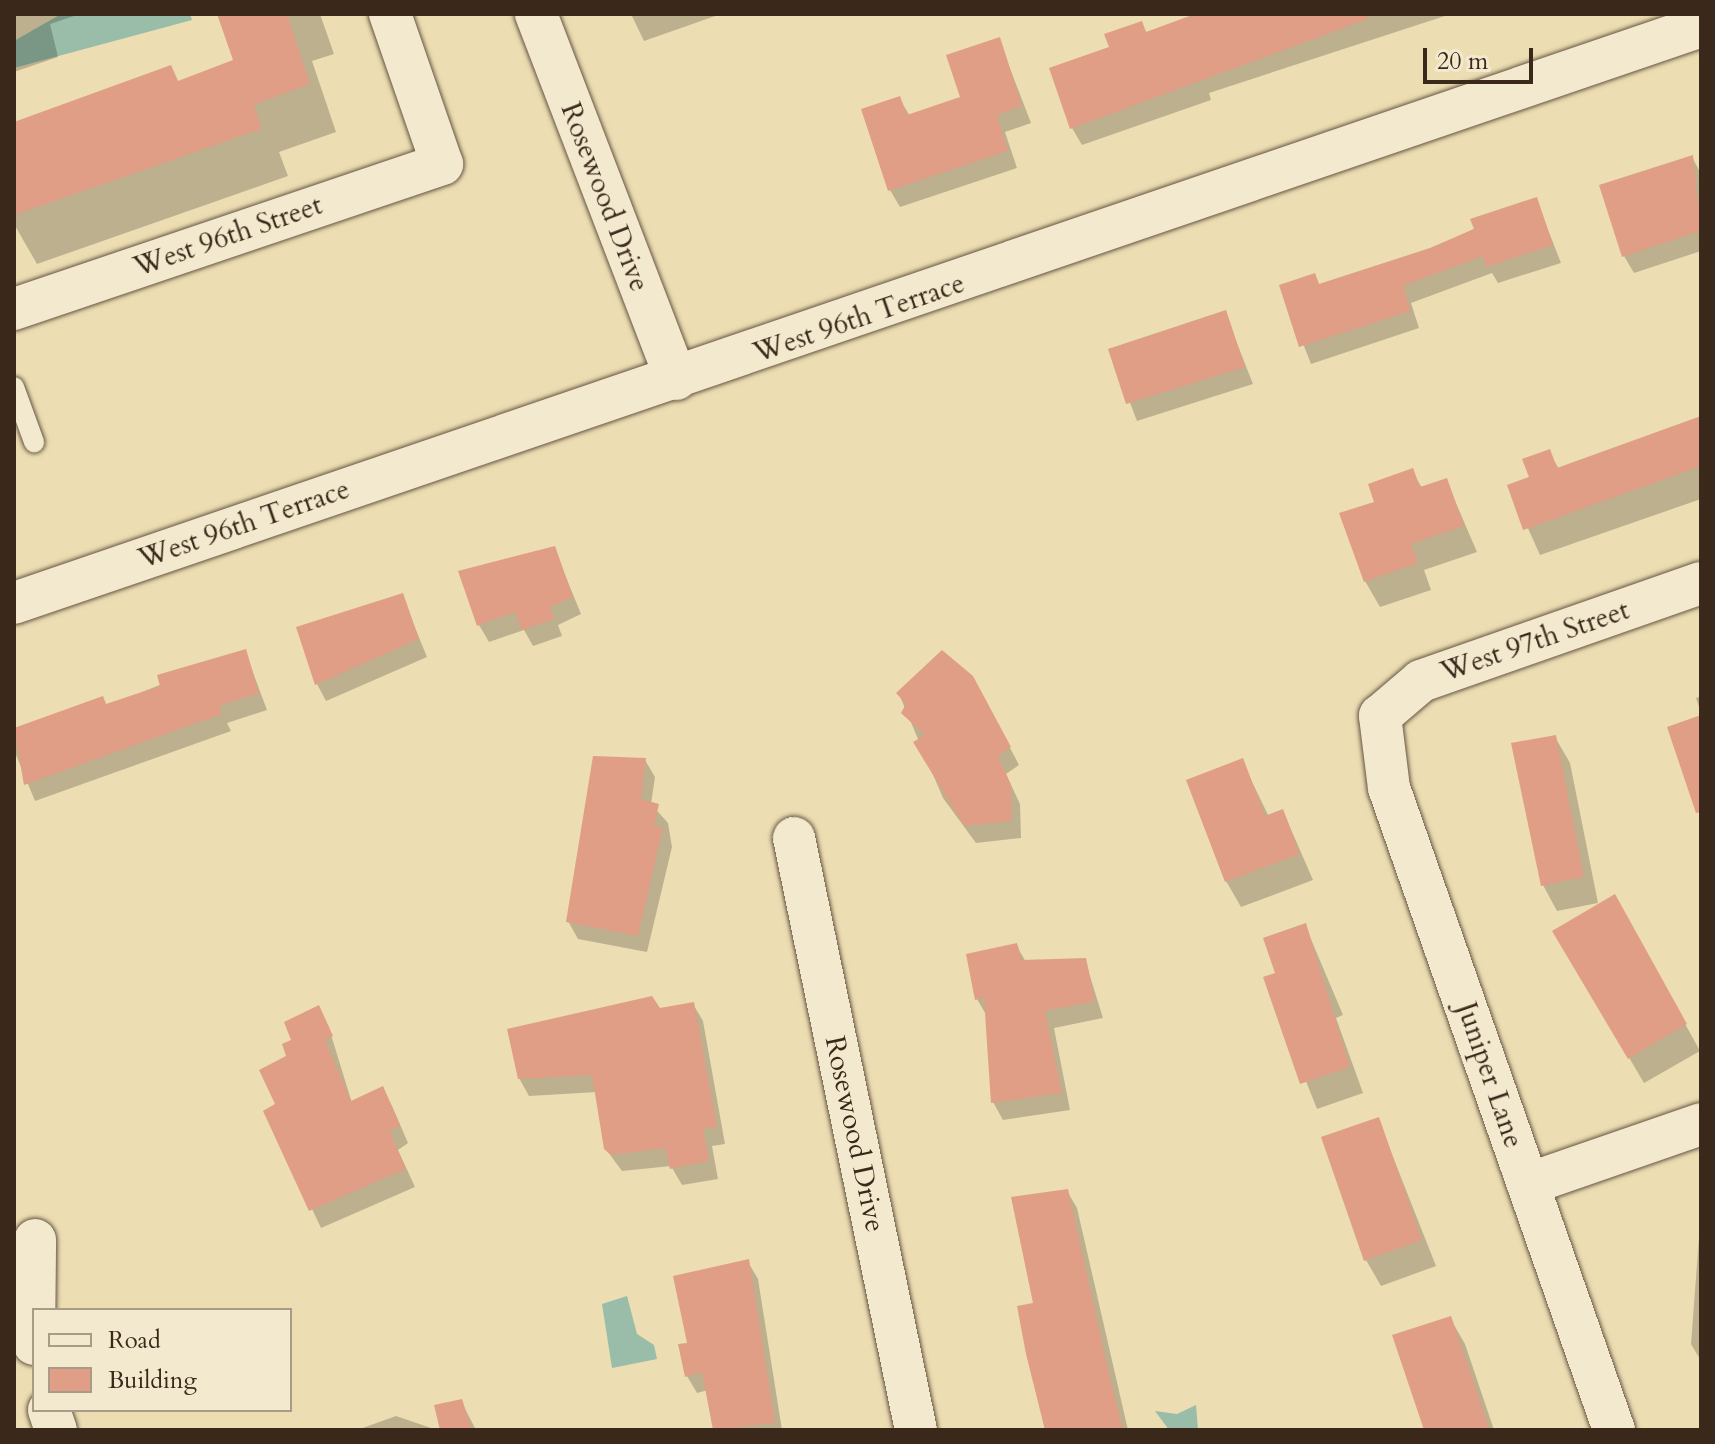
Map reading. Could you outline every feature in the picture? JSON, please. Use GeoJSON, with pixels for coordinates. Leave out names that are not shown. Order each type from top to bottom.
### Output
{"type":"FeatureCollection","features":[{"type":"Feature","properties":{"kind":"street","name":"West 96th Street"},"geometry":{"type":"LineString","coordinates":[[14,309],[442,164],[390,14]]}},
{"type":"Feature","properties":{"kind":"street","name":"Rosewood Drive"},"geometry":{"type":"LineString","coordinates":[[536,14],[676,379]]}},
{"type":"Feature","properties":{"kind":"street","name":"West 96th Terrace"},"geometry":{"type":"LineString","coordinates":[[14,603],[1701,26]]}},
{"type":"Feature","properties":{"kind":"street","name":"West 97th Street"},"geometry":{"type":"LineString","coordinates":[[1380,716],[1421,681],[1701,583]]}},
{"type":"Feature","properties":{"kind":"street","name":"Juniper Lane"},"geometry":{"type":"LineString","coordinates":[[1380,716],[1389,788],[1614,1430]]}},
{"type":"Feature","properties":{"kind":"street","name":"Rosewood Drive"},"geometry":{"type":"LineString","coordinates":[[794,838],[916,1430]]}},
{"type":"Feature","properties":{"kind":"street"},"geometry":{"type":"LineString","coordinates":[[1528,1184],[1701,1124]]}},
{"type":"Feature","properties":{"kind":"street"},"geometry":{"type":"LineString","coordinates":[[34,1308],[35,1240]]}},
{"type":"Feature","properties":{"kind":"lane"},"geometry":{"type":"LineString","coordinates":[[14,387],[34,442]]}},
{"type":"Feature","properties":{"kind":"shaded area"},"geometry":{"type":"Polygon","coordinates":[[[61,14],[190,14],[192,20],[14,68],[14,41],[61,14]]]}},
{"type":"Feature","properties":{"kind":"shaded area"},"geometry":{"type":"Polygon","coordinates":[[[627,1296],[637,1334],[654,1345],[657,1359],[612,1368],[602,1304],[627,1296]]]}},
{"type":"Feature","properties":{"kind":"shaded area"},"geometry":{"type":"Polygon","coordinates":[[[1196,1405],[1198,1430],[1169,1430],[1155,1411],[1177,1414],[1196,1405]]]}},
{"type":"Feature","properties":{"kind":"building"},"geometry":{"type":"Polygon","coordinates":[[[217,14],[287,14],[310,84],[254,105],[262,129],[14,215],[14,122],[171,65],[178,81],[233,60],[217,14]]]}},
{"type":"Feature","properties":{"kind":"building"},"geometry":{"type":"Polygon","coordinates":[[[1195,14],[1367,14],[1368,19],[1070,129],[1049,68],[1109,47],[1104,34],[1142,21],[1146,32],[1195,14]]]}},
{"type":"Feature","properties":{"kind":"building"},"geometry":{"type":"Polygon","coordinates":[[[1000,37],[1022,106],[997,115],[1008,151],[888,191],[861,109],[900,96],[907,115],[960,97],[946,55],[1000,37]]]}},
{"type":"Feature","properties":{"kind":"building"},"geometry":{"type":"Polygon","coordinates":[[[1693,155],[1701,231],[1622,257],[1599,185],[1693,155]]]}},
{"type":"Feature","properties":{"kind":"building"},"geometry":{"type":"Polygon","coordinates":[[[1537,197],[1553,245],[1486,267],[1483,256],[1403,286],[1411,311],[1299,347],[1279,285],[1315,273],[1319,284],[1430,248],[1474,229],[1470,219],[1537,197]]]}},
{"type":"Feature","properties":{"kind":"building"},"geometry":{"type":"Polygon","coordinates":[[[1226,310],[1245,367],[1126,404],[1108,349],[1226,310]]]}},
{"type":"Feature","properties":{"kind":"building"},"geometry":{"type":"Polygon","coordinates":[[[1701,416],[1701,466],[1523,530],[1507,485],[1529,477],[1522,459],[1550,449],[1557,468],[1701,416]]]}},
{"type":"Feature","properties":{"kind":"building"},"geometry":{"type":"Polygon","coordinates":[[[1413,468],[1420,487],[1447,478],[1464,526],[1411,544],[1418,563],[1364,582],[1339,513],[1374,502],[1368,484],[1413,468]]]}},
{"type":"Feature","properties":{"kind":"building"},"geometry":{"type":"Polygon","coordinates":[[[555,546],[573,597],[550,607],[554,619],[522,630],[515,612],[477,626],[458,571],[555,546]]]}},
{"type":"Feature","properties":{"kind":"building"},"geometry":{"type":"Polygon","coordinates":[[[403,593],[419,639],[315,685],[296,627],[403,593]]]}},
{"type":"Feature","properties":{"kind":"building"},"geometry":{"type":"Polygon","coordinates":[[[246,649],[259,693],[219,706],[222,714],[24,785],[14,728],[103,696],[106,704],[160,686],[157,675],[246,649]]]}},
{"type":"Feature","properties":{"kind":"building"},"geometry":{"type":"Polygon","coordinates":[[[942,650],[973,676],[1011,747],[998,756],[1011,785],[1012,821],[964,826],[913,742],[925,735],[901,713],[906,704],[896,693],[942,650]]]}},
{"type":"Feature","properties":{"kind":"building"},"geometry":{"type":"Polygon","coordinates":[[[1701,715],[1701,812],[1696,813],[1667,727],[1701,715]]]}},
{"type":"Feature","properties":{"kind":"building"},"geometry":{"type":"Polygon","coordinates":[[[1556,735],[1584,877],[1541,886],[1511,743],[1556,735]]]}},
{"type":"Feature","properties":{"kind":"building"},"geometry":{"type":"Polygon","coordinates":[[[593,756],[646,758],[641,799],[659,804],[654,826],[663,828],[638,936],[566,922],[593,756]]]}},
{"type":"Feature","properties":{"kind":"building"},"geometry":{"type":"Polygon","coordinates":[[[1243,758],[1265,816],[1283,809],[1300,854],[1225,882],[1186,780],[1243,758]]]}},
{"type":"Feature","properties":{"kind":"building"},"geometry":{"type":"Polygon","coordinates":[[[1615,894],[1687,1024],[1628,1059],[1552,931],[1615,894]]]}},
{"type":"Feature","properties":{"kind":"building"},"geometry":{"type":"Polygon","coordinates":[[[1306,923],[1350,1067],[1300,1084],[1263,977],[1275,973],[1263,938],[1306,923]]]}},
{"type":"Feature","properties":{"kind":"building"},"geometry":{"type":"Polygon","coordinates":[[[1017,943],[1022,960],[1086,958],[1095,1001],[1045,1011],[1062,1093],[991,1103],[984,998],[975,1000],[966,954],[1017,943]]]}},
{"type":"Feature","properties":{"kind":"building"},"geometry":{"type":"Polygon","coordinates":[[[652,996],[660,1008],[694,1002],[717,1127],[703,1129],[709,1161],[670,1169],[665,1148],[611,1155],[604,1149],[592,1075],[518,1079],[507,1029],[652,996]]]}},
{"type":"Feature","properties":{"kind":"building"},"geometry":{"type":"Polygon","coordinates":[[[319,1005],[333,1036],[325,1040],[351,1101],[383,1086],[400,1125],[390,1132],[406,1169],[309,1211],[263,1111],[275,1104],[259,1070],[286,1056],[282,1044],[291,1040],[284,1022],[319,1005]]]}},
{"type":"Feature","properties":{"kind":"building"},"geometry":{"type":"Polygon","coordinates":[[[1379,1117],[1422,1240],[1364,1261],[1321,1137],[1379,1117]]]}},
{"type":"Feature","properties":{"kind":"building"},"geometry":{"type":"Polygon","coordinates":[[[1068,1189],[1123,1430],[1045,1430],[1026,1354],[1017,1306],[1033,1303],[1011,1197],[1068,1189]]]}},
{"type":"Feature","properties":{"kind":"building"},"geometry":{"type":"Polygon","coordinates":[[[749,1259],[775,1423],[713,1430],[702,1372],[685,1377],[678,1344],[687,1343],[673,1276],[749,1259]]]}},
{"type":"Feature","properties":{"kind":"building"},"geometry":{"type":"Polygon","coordinates":[[[1451,1316],[1490,1430],[1424,1430],[1392,1335],[1451,1316]]]}},
{"type":"Feature","properties":{"kind":"building"},"geometry":{"type":"Polygon","coordinates":[[[462,1399],[472,1430],[440,1430],[434,1405],[462,1399]]]}}]}
